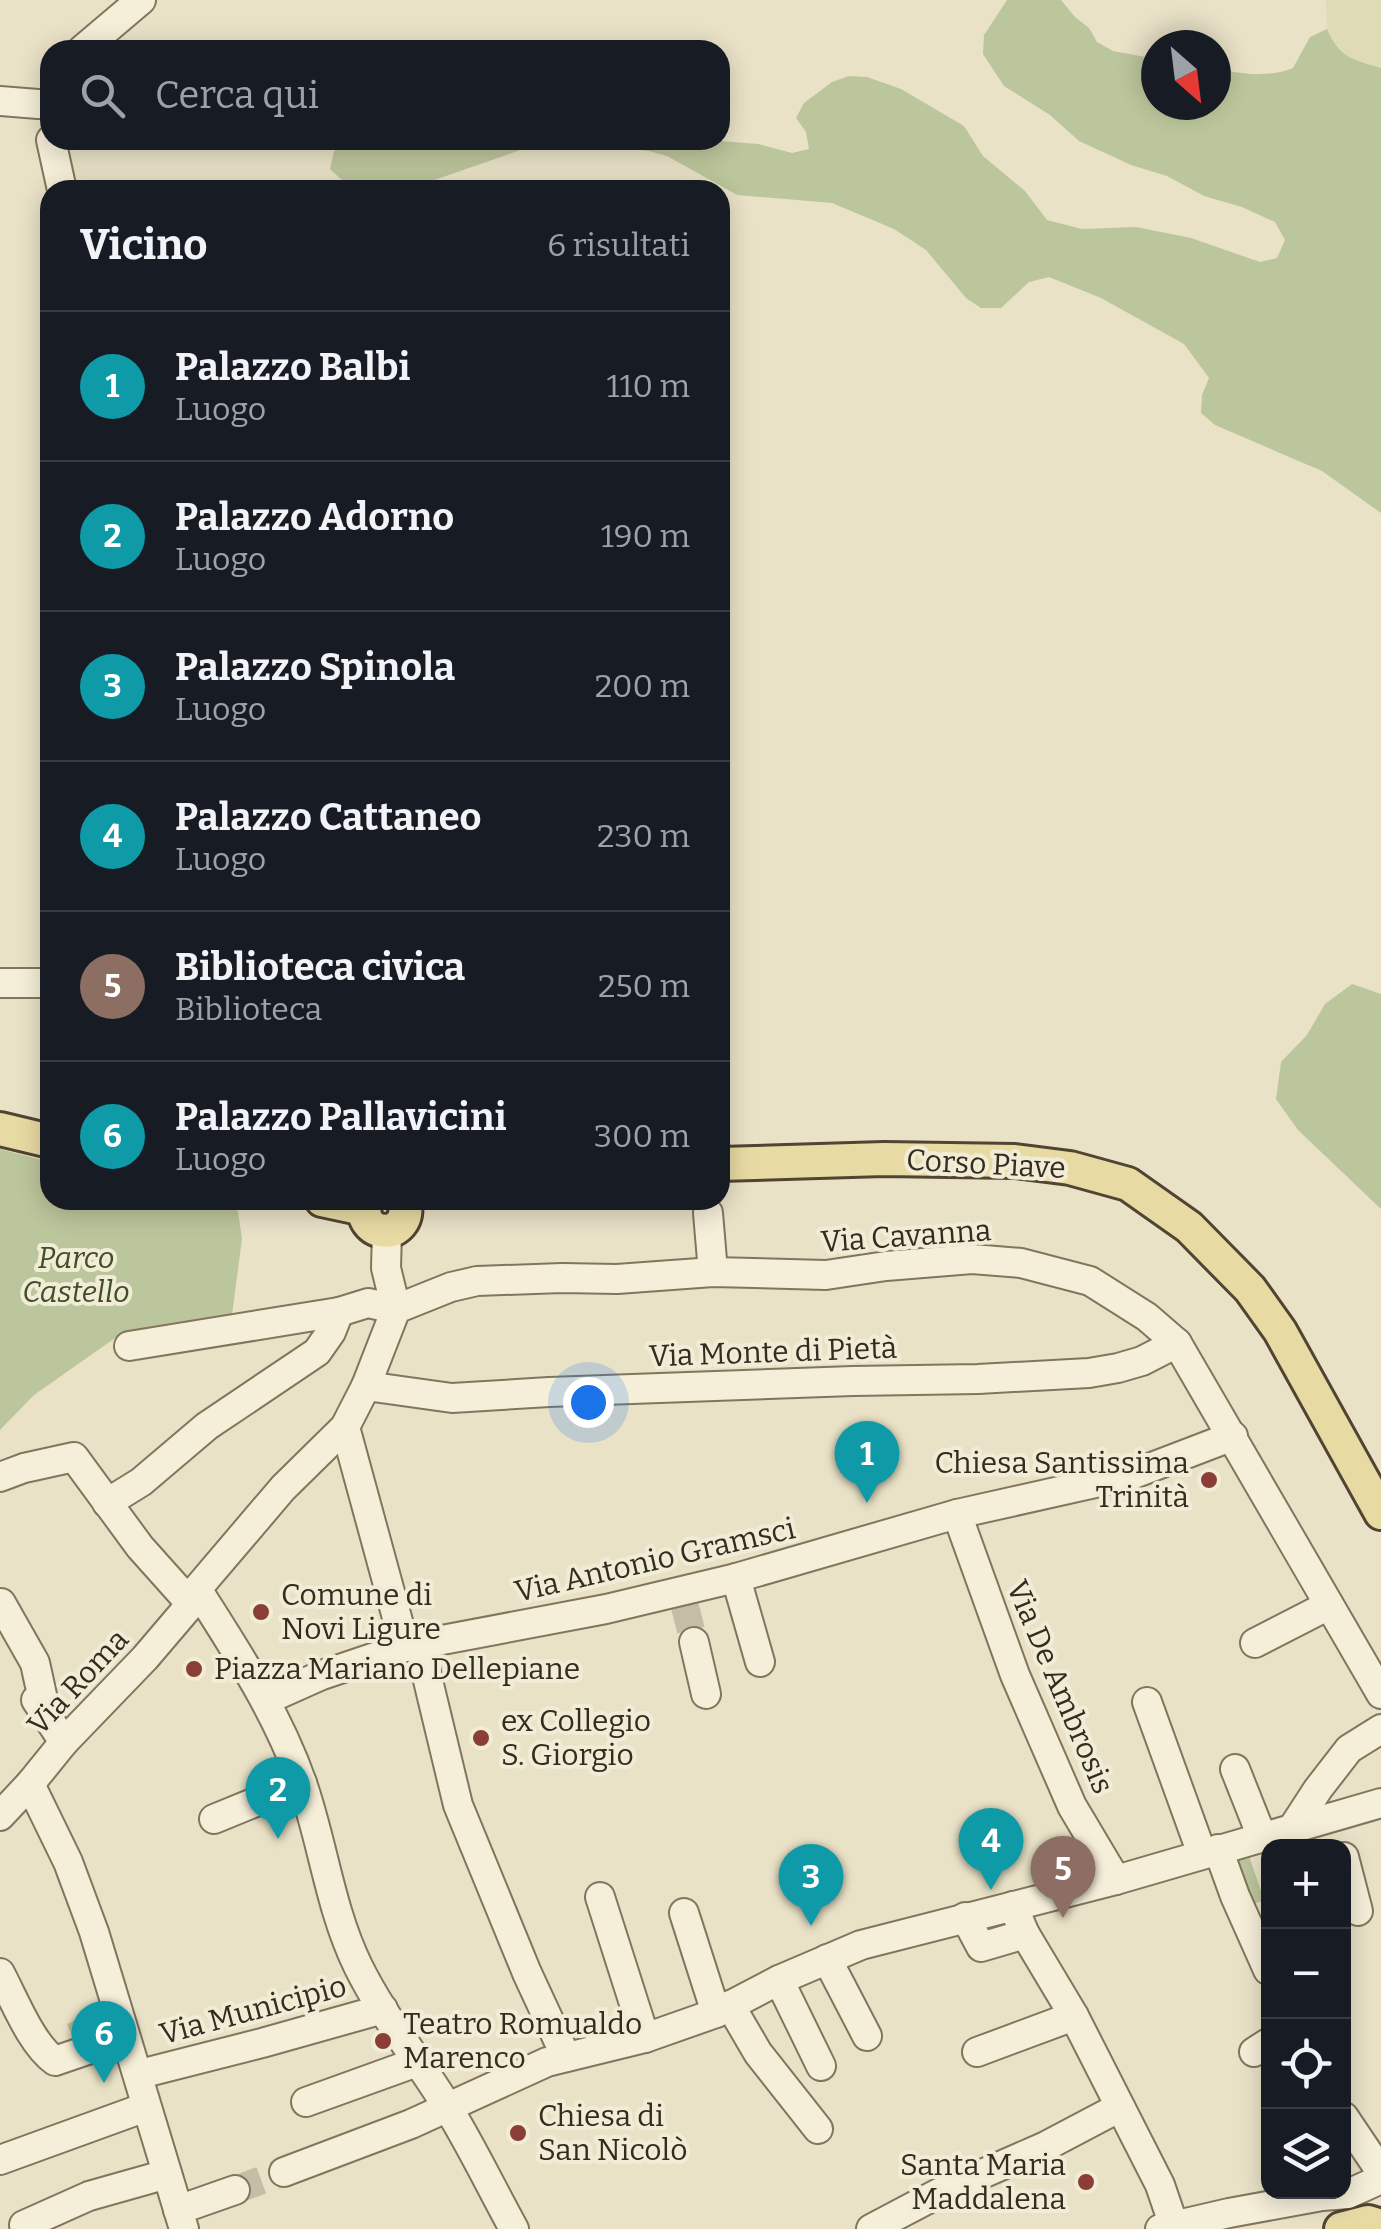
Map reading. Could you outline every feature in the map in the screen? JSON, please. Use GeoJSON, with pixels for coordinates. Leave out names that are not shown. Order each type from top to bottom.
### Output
{"type":"FeatureCollection","features":[{"type":"Feature","properties":{"kind":"main road"},"geometry":{"type":"LineString","coordinates":[[0,1129],[40,1139]]}},
{"type":"Feature","properties":{"kind":"main road","name":"Corso Piave"},"geometry":{"type":"LineString","coordinates":[[730,1164],[884,1159],[1014,1161],[1070,1168],[1128,1184],[1189,1227],[1250,1289],[1280,1331],[1381,1513]]}},
{"type":"Feature","properties":{"kind":"main road"},"geometry":{"type":"LineString","coordinates":[[1340,2229],[1368,2222],[1381,2226]]}},
{"type":"Feature","properties":{"kind":"street"},"geometry":{"type":"LineString","coordinates":[[94,40],[141,0]]}},
{"type":"Feature","properties":{"kind":"street"},"geometry":{"type":"LineString","coordinates":[[0,101],[40,96]]}},
{"type":"Feature","properties":{"kind":"street"},"geometry":{"type":"LineString","coordinates":[[53,150],[60,180]]}},
{"type":"Feature","properties":{"kind":"street"},"geometry":{"type":"LineString","coordinates":[[0,983],[40,983]]}},
{"type":"Feature","properties":{"kind":"street"},"geometry":{"type":"LineString","coordinates":[[129,1346],[339,1312],[368,1303],[396,1309],[386,1268],[391,1210]]}},
{"type":"Feature","properties":{"kind":"street"},"geometry":{"type":"LineString","coordinates":[[708,1212],[713,1272]]}},
{"type":"Feature","properties":{"kind":"street","name":"Via Cavanna"},"geometry":{"type":"LineString","coordinates":[[396,1309],[451,1287],[477,1282],[713,1272],[826,1275],[972,1259],[1021,1263],[1090,1281],[1148,1317],[1177,1342],[1381,1694]]}},
{"type":"Feature","properties":{"kind":"street","name":"Via Roma"},"geometry":{"type":"LineString","coordinates":[[0,1816],[145,1658],[284,1488],[345,1427],[366,1386],[396,1309]]}},
{"type":"Feature","properties":{"kind":"street"},"geometry":{"type":"LineString","coordinates":[[107,1503],[142,1482],[207,1426],[316,1352],[331,1332],[339,1312]]}},
{"type":"Feature","properties":{"kind":"street","name":"Via Monte di Pietà"},"geometry":{"type":"LineString","coordinates":[[366,1386],[452,1398],[1052,1375],[1118,1368],[1142,1361],[1177,1342]]}},
{"type":"Feature","properties":{"kind":"street"},"geometry":{"type":"LineString","coordinates":[[345,1427],[458,1804],[566,2057]]}},
{"type":"Feature","properties":{"kind":"street","name":"Via Antonio Gramsci"},"geometry":{"type":"LineString","coordinates":[[266,1700],[322,1675],[412,1645],[683,1597],[957,1514],[1132,1475],[1233,1436]]}},
{"type":"Feature","properties":{"kind":"street"},"geometry":{"type":"LineString","coordinates":[[0,1477],[74,1457],[140,1547],[194,1597],[266,1700],[302,1783],[358,1966],[449,2109],[514,2229]]}},
{"type":"Feature","properties":{"kind":"street","name":"Via De Ambrosis"},"geometry":{"type":"LineString","coordinates":[[957,1514],[1014,1675],[1072,1806],[1116,1880]]}},
{"type":"Feature","properties":{"kind":"street"},"geometry":{"type":"LineString","coordinates":[[736,1578],[760,1662]]}},
{"type":"Feature","properties":{"kind":"street"},"geometry":{"type":"LineString","coordinates":[[2,1602],[35,1663],[42,1695],[36,1700],[64,1742]]}},
{"type":"Feature","properties":{"kind":"street"},"geometry":{"type":"LineString","coordinates":[[1254,1643],[1329,1605]]}},
{"type":"Feature","properties":{"kind":"street"},"geometry":{"type":"LineString","coordinates":[[694,1642],[706,1694]]}},
{"type":"Feature","properties":{"kind":"street"},"geometry":{"type":"LineString","coordinates":[[1147,1702],[1210,1852],[1261,1947]]}},
{"type":"Feature","properties":{"kind":"street"},"geometry":{"type":"LineString","coordinates":[[1292,1829],[1349,1750],[1381,1729]]}},
{"type":"Feature","properties":{"kind":"street"},"geometry":{"type":"LineString","coordinates":[[1235,1769],[1262,1838]]}},
{"type":"Feature","properties":{"kind":"street"},"geometry":{"type":"LineString","coordinates":[[214,1819],[302,1783]]}},
{"type":"Feature","properties":{"kind":"street"},"geometry":{"type":"LineString","coordinates":[[30,1784],[68,1862],[94,1932],[181,2220],[235,2190]]}},
{"type":"Feature","properties":{"kind":"street"},"geometry":{"type":"LineString","coordinates":[[284,2172],[449,2109],[519,2074],[566,2057],[644,2038],[723,2009],[861,1945],[1116,1880],[1381,1803]]}},
{"type":"Feature","properties":{"kind":"street"},"geometry":{"type":"LineString","coordinates":[[1334,1818],[1339,1839]]}},
{"type":"Feature","properties":{"kind":"street"},"geometry":{"type":"LineString","coordinates":[[1351,1879],[1361,1910]]}},
{"type":"Feature","properties":{"kind":"street"},"geometry":{"type":"LineString","coordinates":[[600,1897],[644,2038]]}},
{"type":"Feature","properties":{"kind":"street"},"geometry":{"type":"LineString","coordinates":[[1013,1906],[1160,2185],[1170,2228],[1229,2213],[1348,2194],[1381,2180]]}},
{"type":"Feature","properties":{"kind":"street"},"geometry":{"type":"LineString","coordinates":[[684,1913],[723,2009],[818,2128]]}},
{"type":"Feature","properties":{"kind":"street"},"geometry":{"type":"LineString","coordinates":[[965,1917],[981,1948],[1025,1934]]}},
{"type":"Feature","properties":{"kind":"street"},"geometry":{"type":"LineString","coordinates":[[827,1959],[868,2036]]}},
{"type":"Feature","properties":{"kind":"street"},"geometry":{"type":"LineString","coordinates":[[0,1973],[30,2028],[55,2061],[125,2038]]}},
{"type":"Feature","properties":{"kind":"street"},"geometry":{"type":"LineString","coordinates":[[779,1980],[821,2066]]}},
{"type":"Feature","properties":{"kind":"street","name":"Via Municipio"},"geometry":{"type":"LineString","coordinates":[[140,2074],[383,2009]]}},
{"type":"Feature","properties":{"kind":"street"},"geometry":{"type":"LineString","coordinates":[[977,2052],[1074,2016]]}},
{"type":"Feature","properties":{"kind":"street"},"geometry":{"type":"LineString","coordinates":[[306,2102],[417,2062]]}},
{"type":"Feature","properties":{"kind":"street"},"geometry":{"type":"LineString","coordinates":[[0,2160],[146,2107]]}},
{"type":"Feature","properties":{"kind":"street"},"geometry":{"type":"LineString","coordinates":[[870,2229],[1120,2107]]}},
{"type":"Feature","properties":{"kind":"street"},"geometry":{"type":"LineString","coordinates":[[1351,2127],[1381,2172]]}},
{"type":"Feature","properties":{"kind":"street"},"geometry":{"type":"LineString","coordinates":[[24,2225],[89,2196],[166,2174]]}},
{"type":"Feature","properties":{"kind":"shaded area"},"geometry":{"type":"Polygon","coordinates":[[[1326,0],[1381,0],[1381,68],[1348,57],[1334,46],[1327,29],[1326,0]]]}},
{"type":"Feature","properties":{"kind":"green space"},"geometry":{"type":"Polygon","coordinates":[[[1007,0],[1061,0],[1089,28],[1097,42],[1113,51],[1141,56],[1141,120],[1231,120],[1231,72],[1265,74],[1293,68],[1310,37],[1327,29],[1342,52],[1381,68],[1381,513],[1322,471],[1215,425],[1201,413],[1202,395],[1209,378],[1184,344],[1101,298],[1049,277],[1029,282],[1001,308],[981,308],[966,298],[926,250],[894,229],[832,203],[737,195],[730,191],[730,180],[710,180],[667,156],[641,150],[730,150],[730,142],[792,153],[809,149],[806,132],[796,118],[804,103],[832,82],[849,76],[867,77],[901,89],[964,126],[983,156],[1025,191],[1047,220],[1082,229],[1136,227],[1191,238],[1260,262],[1277,258],[1285,240],[1275,222],[1204,196],[1167,176],[1131,165],[1079,141],[1050,115],[1004,86],[983,54],[984,35],[1007,0]]]}},
{"type":"Feature","properties":{"kind":"green space"},"geometry":{"type":"Polygon","coordinates":[[[336,150],[521,150],[434,180],[342,180],[330,169],[336,150]]]}},
{"type":"Feature","properties":{"kind":"green space"},"geometry":{"type":"Polygon","coordinates":[[[1352,984],[1381,994],[1381,1209],[1298,1130],[1276,1099],[1281,1062],[1307,1035],[1325,1004],[1352,984]]]}},
{"type":"Feature","properties":{"kind":"green space","name":"Parco Castello"},"geometry":{"type":"Polygon","coordinates":[[[0,1149],[40,1159],[40,1210],[238,1211],[242,1239],[232,1315],[118,1336],[34,1395],[0,1430],[0,1149]]]}},
{"type":"Feature","properties":{"kind":"green space"},"geometry":{"type":"Polygon","coordinates":[[[1248,1853],[1261,1901],[1249,1906],[1230,1859],[1248,1853]]]}},
{"type":"Feature","properties":{"kind":"green space"},"geometry":{"type":"Polygon","coordinates":[[[88,2014],[96,2032],[75,2042],[67,2024],[88,2014]]]}},
{"type":"Feature","properties":{"kind":"tunnel"},"geometry":{"type":"LineString","coordinates":[[684,1603],[694,1642]]}},
{"type":"Feature","properties":{"kind":"tunnel"},"geometry":{"type":"LineString","coordinates":[[235,2190],[284,2172]]}},
{"type":"Feature","properties":{"kind":"place","name":"Chiesa Santissima Trinità"},"geometry":{"type":"Point","coordinates":[1209,1480]}},
{"type":"Feature","properties":{"kind":"place","name":"Palazzo Balbi"},"geometry":{"type":"Point","coordinates":[867,1503]}},
{"type":"Feature","properties":{"kind":"place","name":"Comune di Novi Ligure"},"geometry":{"type":"Point","coordinates":[261,1612]}},
{"type":"Feature","properties":{"kind":"place","name":"Piazza Mariano Dellepiane"},"geometry":{"type":"Point","coordinates":[194,1669]}},
{"type":"Feature","properties":{"kind":"place","name":"ex Collegio S. Giorgio"},"geometry":{"type":"Point","coordinates":[481,1738]}},
{"type":"Feature","properties":{"kind":"place","name":"Palazzo Adorno"},"geometry":{"type":"Point","coordinates":[278,1839]}},
{"type":"Feature","properties":{"kind":"place","name":"Palazzo Cattaneo"},"geometry":{"type":"Point","coordinates":[991,1890]}},
{"type":"Feature","properties":{"kind":"place","name":"Biblioteca civica"},"geometry":{"type":"Point","coordinates":[1063,1918]}},
{"type":"Feature","properties":{"kind":"place","name":"Palazzo Spinola"},"geometry":{"type":"Point","coordinates":[811,1926]}},
{"type":"Feature","properties":{"kind":"place","name":"Teatro Romualdo Marenco"},"geometry":{"type":"Point","coordinates":[383,2041]}},
{"type":"Feature","properties":{"kind":"place","name":"Palazzo Pallavicini"},"geometry":{"type":"Point","coordinates":[104,2083]}},
{"type":"Feature","properties":{"kind":"place","name":"Chiesa di San Nicolò"},"geometry":{"type":"Point","coordinates":[518,2133]}},
{"type":"Feature","properties":{"kind":"place","name":"Santa Maria Maddalena"},"geometry":{"type":"Point","coordinates":[1086,2182]}}]}
